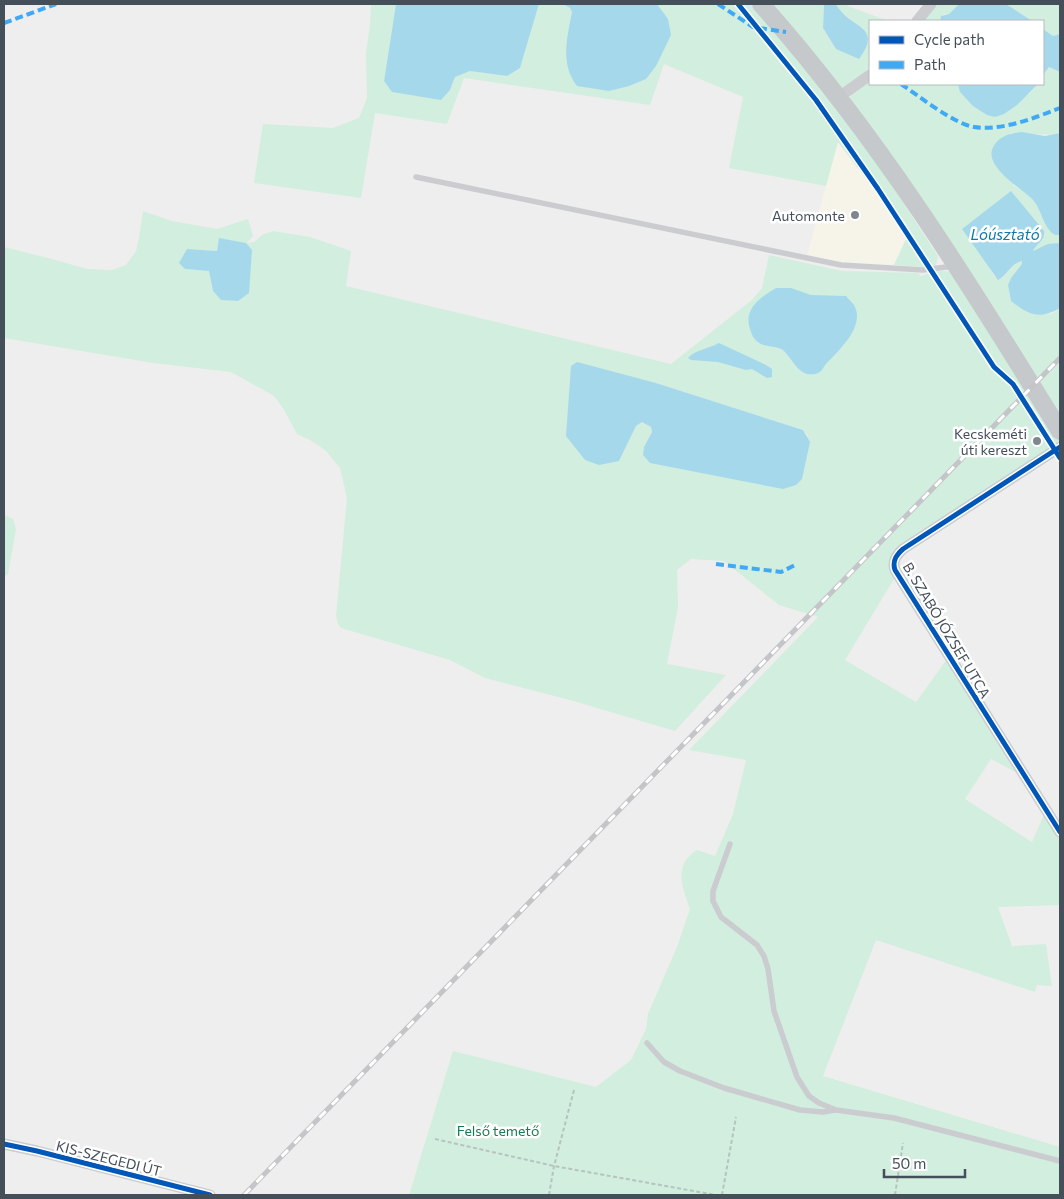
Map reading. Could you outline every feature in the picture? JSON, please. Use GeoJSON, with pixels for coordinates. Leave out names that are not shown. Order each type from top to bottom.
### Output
{"type":"FeatureCollection","features":[{"type":"Feature","properties":{"kind":"main road"},"geometry":{"type":"LineString","coordinates":[[761,4],[840,97],[903,185],[1060,431]]}},
{"type":"Feature","properties":{"kind":"street"},"geometry":{"type":"LineString","coordinates":[[918,20],[931,4]]}},
{"type":"Feature","properties":{"kind":"street"},"geometry":{"type":"LineString","coordinates":[[840,97],[869,76]]}},
{"type":"Feature","properties":{"kind":"street","name":"B. SZABÓ JÓZSEF UTCA"},"geometry":{"type":"LineString","coordinates":[[1060,447],[903,549],[897,555],[894,562],[895,570],[926,621],[1060,832]]}},
{"type":"Feature","properties":{"kind":"street","name":"KIS-SZEGEDI ÚT"},"geometry":{"type":"LineString","coordinates":[[4,1144],[209,1195]]}},
{"type":"Feature","properties":{"kind":"lane"},"geometry":{"type":"LineString","coordinates":[[416,177],[841,265],[923,270],[956,266]]}},
{"type":"Feature","properties":{"kind":"lane"},"geometry":{"type":"LineString","coordinates":[[730,844],[713,891],[715,908],[730,925],[757,945],[764,956],[768,969],[774,1011],[797,1077],[809,1096],[819,1103],[836,1110],[894,1118],[1060,1161]]}},
{"type":"Feature","properties":{"kind":"lane"},"geometry":{"type":"LineString","coordinates":[[647,1043],[660,1058],[680,1071],[724,1088],[800,1110],[823,1112],[836,1110]]}},
{"type":"Feature","properties":{"kind":"path"},"geometry":{"type":"LineString","coordinates":[[549,1195],[554,1166],[574,1090]]}},
{"type":"Feature","properties":{"kind":"path"},"geometry":{"type":"LineString","coordinates":[[722,1195],[736,1118]]}},
{"type":"Feature","properties":{"kind":"path"},"geometry":{"type":"LineString","coordinates":[[435,1140],[554,1166],[716,1195]]}},
{"type":"Feature","properties":{"kind":"path"},"geometry":{"type":"LineString","coordinates":[[895,1195],[903,1143]]}},
{"type":"Feature","properties":{"kind":"shaded area","name":"Automonte"},"geometry":{"type":"Polygon","coordinates":[[[838,142],[876,192],[906,239],[894,265],[844,263],[807,255],[838,142]]]}},
{"type":"Feature","properties":{"kind":"green space"},"geometry":{"type":"Polygon","coordinates":[[[371,4],[396,4],[384,81],[450,90],[455,77],[470,71],[507,76],[520,68],[539,4],[562,4],[570,8],[572,12],[566,55],[668,19],[657,4],[750,4],[805,66],[853,129],[938,256],[936,265],[924,267],[894,265],[906,239],[876,192],[838,142],[826,186],[729,168],[743,97],[664,64],[650,105],[464,78],[447,124],[375,113],[361,198],[254,183],[263,124],[333,128],[359,118],[367,98],[366,53],[371,4]]]}},
{"type":"Feature","properties":{"kind":"green space"},"geometry":{"type":"Polygon","coordinates":[[[769,4],[824,4],[823,28],[836,49],[864,29],[840,11],[836,4],[848,4],[848,6],[885,20],[869,20],[869,73],[849,88],[841,88],[769,4]]]}},
{"type":"Feature","properties":{"kind":"green space"},"geometry":{"type":"Polygon","coordinates":[[[934,4],[959,4],[949,14],[944,14],[940,20],[921,20],[934,4]]]}},
{"type":"Feature","properties":{"kind":"green space"},"geometry":{"type":"Polygon","coordinates":[[[1006,4],[1060,4],[1060,34],[1053,36],[1044,30],[1044,20],[1030,20],[1006,4]]]}},
{"type":"Feature","properties":{"kind":"green space","name":"Felső temető"},"geometry":{"type":"Polygon","coordinates":[[[1049,67],[1060,72],[1060,133],[1048,135],[1010,133],[1013,185],[1024,191],[1034,201],[1041,211],[1045,222],[1060,234],[1060,243],[1033,251],[1045,235],[969,240],[978,250],[995,277],[1002,278],[1016,263],[1022,261],[1022,264],[1009,283],[1011,301],[1051,314],[1060,308],[1060,450],[895,557],[897,574],[845,660],[916,702],[947,659],[1025,777],[991,759],[965,799],[1032,842],[1046,810],[1060,832],[1060,905],[998,907],[1012,946],[1046,944],[1052,986],[1037,985],[1035,992],[876,940],[823,1076],[1060,1147],[1060,1195],[409,1195],[453,1051],[596,1087],[631,1060],[646,1029],[648,1014],[677,947],[690,909],[682,885],[682,869],[689,856],[697,850],[715,856],[733,814],[746,760],[689,750],[818,617],[779,605],[724,561],[691,559],[677,570],[678,607],[667,664],[726,675],[675,731],[570,700],[485,678],[450,660],[341,628],[336,616],[347,498],[340,468],[326,451],[312,441],[297,434],[274,396],[231,372],[153,363],[4,338],[4,247],[87,269],[112,270],[126,265],[136,251],[143,211],[172,221],[217,229],[248,219],[253,236],[247,243],[254,242],[262,235],[273,231],[310,237],[351,251],[346,286],[671,364],[753,299],[762,288],[769,255],[842,271],[918,273],[921,276],[930,273],[929,270],[968,273],[850,100],[851,92],[869,79],[869,85],[958,85],[959,87],[1029,94],[1037,85],[1044,85],[1044,74],[1049,67]],[[219,239],[217,251],[187,249],[180,263],[185,269],[209,271],[213,291],[221,300],[238,301],[219,239]],[[656,383],[567,436],[585,460],[619,461],[636,426],[642,422],[651,427],[652,432],[644,447],[808,436],[803,430],[656,383]]]}},
{"type":"Feature","properties":{"kind":"green space"},"geometry":{"type":"Polygon","coordinates":[[[4,515],[13,519],[16,529],[8,574],[4,577],[4,515]]]}},
{"type":"Feature","properties":{"kind":"water"},"geometry":{"type":"Polygon","coordinates":[[[396,4],[539,4],[520,68],[507,76],[470,71],[455,77],[450,90],[441,100],[392,92],[384,81],[396,4]]]}},
{"type":"Feature","properties":{"kind":"water"},"geometry":{"type":"Polygon","coordinates":[[[563,4],[657,4],[668,19],[671,35],[656,66],[646,79],[609,91],[577,86],[568,69],[566,51],[572,12],[570,8],[563,4]]]}},
{"type":"Feature","properties":{"kind":"water"},"geometry":{"type":"Polygon","coordinates":[[[824,4],[836,4],[848,18],[866,33],[868,39],[866,48],[859,59],[836,49],[823,28],[824,4]]]}},
{"type":"Feature","properties":{"kind":"water"},"geometry":{"type":"Polygon","coordinates":[[[959,4],[1006,4],[1030,20],[940,20],[941,16],[949,14],[959,4]]]}},
{"type":"Feature","properties":{"kind":"water"},"geometry":{"type":"Polygon","coordinates":[[[1044,30],[1053,36],[1060,34],[1060,72],[1049,67],[1044,74],[1044,30]]]}},
{"type":"Feature","properties":{"kind":"water"},"geometry":{"type":"Polygon","coordinates":[[[958,85],[1037,85],[1017,105],[1004,114],[995,117],[987,115],[973,106],[960,92],[958,85]]]}},
{"type":"Feature","properties":{"kind":"water","name":"Lóúsztató"},"geometry":{"type":"Polygon","coordinates":[[[1022,132],[1045,136],[1060,133],[1060,235],[1055,235],[1051,232],[1033,200],[997,168],[993,160],[992,152],[995,144],[1001,138],[1022,132]]]}},
{"type":"Feature","properties":{"kind":"water","name":"Lóúsztató"},"geometry":{"type":"Polygon","coordinates":[[[1011,191],[1044,231],[1042,240],[1033,251],[1048,244],[1060,243],[1060,308],[1053,312],[1040,315],[1029,313],[1011,301],[1008,285],[1022,264],[1022,261],[1015,264],[998,280],[962,229],[1011,191]]]}},
{"type":"Feature","properties":{"kind":"water"},"geometry":{"type":"Polygon","coordinates":[[[219,238],[246,243],[252,250],[249,293],[238,301],[221,300],[213,291],[209,271],[185,269],[179,263],[187,249],[217,251],[219,238]]]}},
{"type":"Feature","properties":{"kind":"water"},"geometry":{"type":"Polygon","coordinates":[[[776,288],[791,288],[811,295],[846,296],[854,305],[857,321],[854,329],[844,345],[822,370],[817,373],[804,373],[783,350],[761,344],[753,336],[748,322],[751,310],[759,300],[776,288]]]}},
{"type":"Feature","properties":{"kind":"water"},"geometry":{"type":"Polygon","coordinates":[[[719,343],[766,365],[772,369],[772,377],[767,378],[752,369],[746,370],[718,362],[691,360],[688,358],[719,343]]]}},
{"type":"Feature","properties":{"kind":"water"},"geometry":{"type":"Polygon","coordinates":[[[577,362],[656,383],[803,430],[810,442],[802,479],[796,485],[783,489],[650,463],[643,455],[644,447],[652,432],[651,427],[642,422],[636,426],[619,461],[599,465],[585,460],[566,436],[571,366],[577,362]]]}},
{"type":"Feature","properties":{"kind":"railway"},"geometry":{"type":"LineString","coordinates":[[244,1195],[1060,358]]}},
{"type":"Feature","properties":{"kind":"marked path"},"geometry":{"type":"LineString","coordinates":[[4,23],[56,4]]}},
{"type":"Feature","properties":{"kind":"marked path"},"geometry":{"type":"LineString","coordinates":[[718,4],[753,27],[786,32]]}},
{"type":"Feature","properties":{"kind":"marked path"},"geometry":{"type":"LineString","coordinates":[[902,85],[957,121],[974,127],[985,128],[1007,125],[1060,108]]}},
{"type":"Feature","properties":{"kind":"marked path"},"geometry":{"type":"LineString","coordinates":[[716,564],[781,572],[797,564]]}},
{"type":"Feature","properties":{"kind":"cycle path"},"geometry":{"type":"LineString","coordinates":[[738,4],[816,100],[878,189],[994,367],[1013,384],[1060,458]]}},
{"type":"Feature","properties":{"kind":"cycle path"},"geometry":{"type":"LineString","coordinates":[[1060,447],[903,549],[894,561],[895,570],[1060,832]]}},
{"type":"Feature","properties":{"kind":"cycle path"},"geometry":{"type":"LineString","coordinates":[[4,1144],[210,1195]]}},
{"type":"Feature","properties":{"kind":"place","name":"Automonte"},"geometry":{"type":"Point","coordinates":[855,215]}},
{"type":"Feature","properties":{"kind":"place","name":"Kecskeméti úti kereszt"},"geometry":{"type":"Point","coordinates":[1037,441]}}]}
